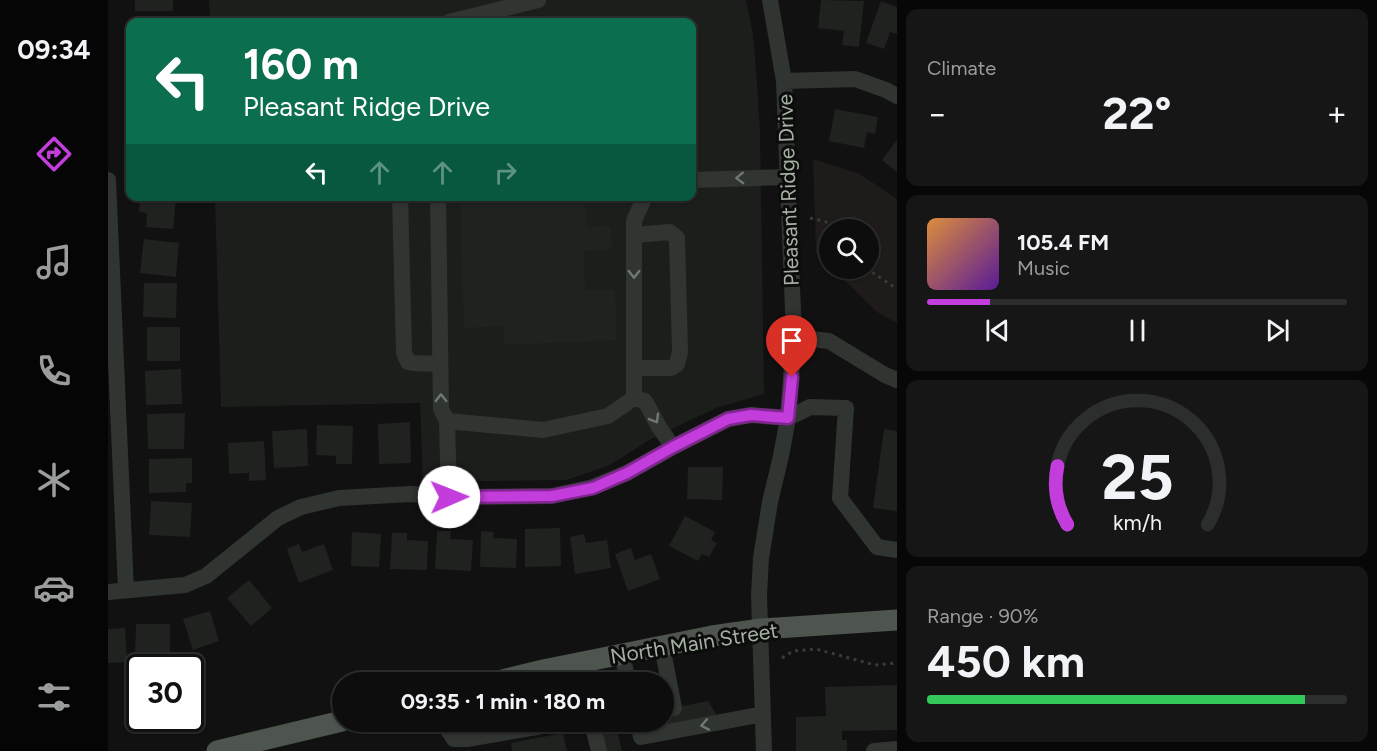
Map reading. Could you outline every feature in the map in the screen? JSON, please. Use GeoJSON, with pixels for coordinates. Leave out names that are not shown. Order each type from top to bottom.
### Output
{"type":"FeatureCollection","features":[{"type":"Feature","properties":{"kind":"main road","name":"North Main Street"},"geometry":{"type":"LineString","coordinates":[[558,672],[622,654],[711,636],[761,629],[897,620]]}},
{"type":"Feature","properties":{"kind":"main road"},"geometry":{"type":"LineString","coordinates":[[216,751],[254,747],[332,724]]}},
{"type":"Feature","properties":{"kind":"street"},"geometry":{"type":"LineString","coordinates":[[465,18],[538,0]]}},
{"type":"Feature","properties":{"kind":"street","name":"Pleasant Ridge Drive"},"geometry":{"type":"LineString","coordinates":[[764,751],[759,595],[761,558],[788,418],[794,337],[784,81],[770,0]]}},
{"type":"Feature","properties":{"kind":"street"},"geometry":{"type":"LineString","coordinates":[[784,81],[855,79],[897,96]]}},
{"type":"Feature","properties":{"kind":"street"},"geometry":{"type":"LineString","coordinates":[[696,180],[788,177]]}},
{"type":"Feature","properties":{"kind":"street"},"geometry":{"type":"LineString","coordinates":[[108,180],[126,590]]}},
{"type":"Feature","properties":{"kind":"street"},"geometry":{"type":"LineString","coordinates":[[400,201],[404,353],[408,362],[440,364]]}},
{"type":"Feature","properties":{"kind":"street"},"geometry":{"type":"LineString","coordinates":[[438,201],[441,409],[447,421],[449,497]]}},
{"type":"Feature","properties":{"kind":"street"},"geometry":{"type":"LineString","coordinates":[[634,398],[634,222],[643,201]]}},
{"type":"Feature","properties":{"kind":"street"},"geometry":{"type":"LineString","coordinates":[[634,235],[670,232],[676,238],[680,352],[677,364],[671,368],[634,368]]}},
{"type":"Feature","properties":{"kind":"street"},"geometry":{"type":"LineString","coordinates":[[794,337],[829,340],[897,380]]}},
{"type":"Feature","properties":{"kind":"street"},"geometry":{"type":"LineString","coordinates":[[447,421],[543,430],[608,416],[634,398],[645,401],[673,447]]}},
{"type":"Feature","properties":{"kind":"street"},"geometry":{"type":"LineString","coordinates":[[108,592],[185,585],[206,576],[279,518],[301,507],[339,498],[410,494],[449,497],[552,496],[593,488],[627,473],[728,419],[751,415],[788,418],[810,406],[846,408],[840,498],[877,548],[897,550]]}},
{"type":"Feature","properties":{"kind":"street"},"geometry":{"type":"LineString","coordinates":[[662,646],[667,672]]}},
{"type":"Feature","properties":{"kind":"street"},"geometry":{"type":"LineString","coordinates":[[622,654],[626,672]]}},
{"type":"Feature","properties":{"kind":"street"},"geometry":{"type":"LineString","coordinates":[[674,727],[763,714]]}},
{"type":"Feature","properties":{"kind":"street"},"geometry":{"type":"LineString","coordinates":[[449,732],[454,739],[467,739],[493,732]]}},
{"type":"Feature","properties":{"kind":"street"},"geometry":{"type":"LineString","coordinates":[[594,732],[599,751]]}},
{"type":"Feature","properties":{"kind":"street"},"geometry":{"type":"LineString","coordinates":[[874,751],[897,749]]}},
{"type":"Feature","properties":{"kind":"path"},"geometry":{"type":"LineString","coordinates":[[810,218],[819,220]]}},
{"type":"Feature","properties":{"kind":"path"},"geometry":{"type":"LineString","coordinates":[[879,277],[897,289]]}},
{"type":"Feature","properties":{"kind":"path"},"geometry":{"type":"LineString","coordinates":[[782,658],[793,651],[816,649],[875,664],[897,663]]}},
{"type":"Feature","properties":{"kind":"shaded area"},"geometry":{"type":"Polygon","coordinates":[[[209,0],[746,0],[753,34],[760,133],[764,394],[716,408],[651,439],[610,465],[567,480],[423,482],[420,403],[221,407],[215,201],[696,201],[696,18],[210,18],[209,0]]]}},
{"type":"Feature","properties":{"kind":"shaded area"},"geometry":{"type":"Polygon","coordinates":[[[813,159],[860,174],[897,199],[897,323],[877,312],[843,279],[879,279],[879,219],[819,219],[819,256],[816,253],[813,159]]]}},
{"type":"Feature","properties":{"kind":"building"},"geometry":{"type":"Polygon","coordinates":[[[135,0],[173,0],[173,11],[135,11],[135,0]]]}},
{"type":"Feature","properties":{"kind":"building"},"geometry":{"type":"Polygon","coordinates":[[[821,0],[864,1],[859,47],[842,45],[844,31],[818,28],[821,0]]]}},
{"type":"Feature","properties":{"kind":"building"},"geometry":{"type":"Polygon","coordinates":[[[881,1],[897,7],[897,34],[890,32],[884,49],[866,43],[881,1]]]}},
{"type":"Feature","properties":{"kind":"building"},"geometry":{"type":"Polygon","coordinates":[[[835,109],[878,117],[875,134],[867,132],[864,148],[829,141],[835,109]]]}},
{"type":"Feature","properties":{"kind":"building"},"geometry":{"type":"Polygon","coordinates":[[[897,140],[897,172],[882,160],[897,140]]]}},
{"type":"Feature","properties":{"kind":"building"},"geometry":{"type":"Polygon","coordinates":[[[140,201],[176,201],[173,229],[146,227],[147,213],[139,212],[140,201]]]}},
{"type":"Feature","properties":{"kind":"building"},"geometry":{"type":"Polygon","coordinates":[[[460,201],[585,201],[586,227],[611,226],[612,249],[584,251],[585,290],[615,289],[617,340],[504,345],[503,326],[464,328],[460,201]]]}},
{"type":"Feature","properties":{"kind":"building"},"geometry":{"type":"Polygon","coordinates":[[[144,239],[179,243],[176,277],[140,273],[144,239]]]}},
{"type":"Feature","properties":{"kind":"building"},"geometry":{"type":"Polygon","coordinates":[[[144,283],[177,283],[176,318],[143,317],[144,283]]]}},
{"type":"Feature","properties":{"kind":"building"},"geometry":{"type":"Polygon","coordinates":[[[147,327],[180,327],[180,361],[147,361],[147,327]]]}},
{"type":"Feature","properties":{"kind":"building"},"geometry":{"type":"Polygon","coordinates":[[[181,369],[182,404],[146,405],[145,371],[181,369]]]}},
{"type":"Feature","properties":{"kind":"building"},"geometry":{"type":"Polygon","coordinates":[[[185,413],[184,449],[148,449],[147,414],[185,413]]]}},
{"type":"Feature","properties":{"kind":"building"},"geometry":{"type":"Polygon","coordinates":[[[410,422],[411,463],[379,464],[378,424],[410,422]]]}},
{"type":"Feature","properties":{"kind":"building"},"geometry":{"type":"Polygon","coordinates":[[[317,425],[353,426],[352,464],[336,464],[336,456],[316,455],[317,425]]]}},
{"type":"Feature","properties":{"kind":"building"},"geometry":{"type":"Polygon","coordinates":[[[307,429],[308,466],[274,468],[272,431],[307,429]]]}},
{"type":"Feature","properties":{"kind":"building"},"geometry":{"type":"Polygon","coordinates":[[[884,429],[897,431],[897,511],[873,508],[884,429]]]}},
{"type":"Feature","properties":{"kind":"building"},"geometry":{"type":"Polygon","coordinates":[[[264,441],[266,480],[249,481],[249,473],[229,474],[228,443],[264,441]]]}},
{"type":"Feature","properties":{"kind":"building"},"geometry":{"type":"Polygon","coordinates":[[[192,458],[192,483],[186,483],[186,492],[149,493],[149,459],[192,458]]]}},
{"type":"Feature","properties":{"kind":"building"},"geometry":{"type":"Polygon","coordinates":[[[688,467],[723,467],[722,500],[687,499],[688,467]]]}},
{"type":"Feature","properties":{"kind":"building"},"geometry":{"type":"Polygon","coordinates":[[[151,501],[192,503],[190,537],[149,535],[151,501]]]}},
{"type":"Feature","properties":{"kind":"building"},"geometry":{"type":"Polygon","coordinates":[[[685,516],[715,532],[711,540],[717,543],[709,557],[702,554],[698,561],[669,546],[685,516]]]}},
{"type":"Feature","properties":{"kind":"building"},"geometry":{"type":"Polygon","coordinates":[[[560,528],[561,566],[525,567],[525,529],[560,528]]]}},
{"type":"Feature","properties":{"kind":"building"},"geometry":{"type":"Polygon","coordinates":[[[437,531],[451,531],[450,539],[473,540],[471,571],[435,569],[437,531]]]}},
{"type":"Feature","properties":{"kind":"building"},"geometry":{"type":"Polygon","coordinates":[[[481,531],[494,532],[493,538],[517,539],[516,568],[480,567],[481,531]]]}},
{"type":"Feature","properties":{"kind":"building"},"geometry":{"type":"Polygon","coordinates":[[[352,532],[381,534],[379,567],[351,566],[352,532]]]}},
{"type":"Feature","properties":{"kind":"building"},"geometry":{"type":"Polygon","coordinates":[[[392,533],[407,533],[407,540],[428,541],[427,570],[390,569],[392,533]]]}},
{"type":"Feature","properties":{"kind":"building"},"geometry":{"type":"Polygon","coordinates":[[[584,534],[586,543],[607,540],[611,568],[575,574],[570,537],[584,534]]]}},
{"type":"Feature","properties":{"kind":"building"},"geometry":{"type":"Polygon","coordinates":[[[299,544],[302,552],[324,544],[333,570],[299,583],[287,549],[299,544]]]}},
{"type":"Feature","properties":{"kind":"building"},"geometry":{"type":"Polygon","coordinates":[[[631,548],[635,560],[651,554],[660,579],[628,591],[615,554],[631,548]]]}},
{"type":"Feature","properties":{"kind":"building"},"geometry":{"type":"Polygon","coordinates":[[[249,580],[272,608],[251,626],[227,598],[249,580]]]}},
{"type":"Feature","properties":{"kind":"building"},"geometry":{"type":"Polygon","coordinates":[[[210,611],[219,641],[193,650],[183,619],[210,611]]]}},
{"type":"Feature","properties":{"kind":"building"},"geometry":{"type":"Polygon","coordinates":[[[136,624],[170,624],[170,654],[135,654],[136,624]]]}},
{"type":"Feature","properties":{"kind":"building"},"geometry":{"type":"Polygon","coordinates":[[[125,628],[126,662],[108,663],[108,629],[125,628]]]}},
{"type":"Feature","properties":{"kind":"building"},"geometry":{"type":"Polygon","coordinates":[[[897,685],[897,730],[842,731],[842,740],[847,740],[847,751],[796,751],[796,717],[826,716],[825,687],[897,685]]]}},
{"type":"Feature","properties":{"kind":"building"},"geometry":{"type":"Polygon","coordinates":[[[708,701],[718,717],[674,726],[674,708],[708,701]]]}},
{"type":"Feature","properties":{"kind":"building"},"geometry":{"type":"Polygon","coordinates":[[[601,732],[617,732],[622,751],[605,751],[601,732]]]}},
{"type":"Feature","properties":{"kind":"building"},"geometry":{"type":"Polygon","coordinates":[[[563,733],[567,751],[512,751],[511,743],[563,733]]]}},
{"type":"Feature","properties":{"kind":"route"},"geometry":{"type":"LineString","coordinates":[[449,497],[552,496],[593,488],[627,473],[705,429],[728,419],[751,415],[788,418],[792,377]]}}]}
